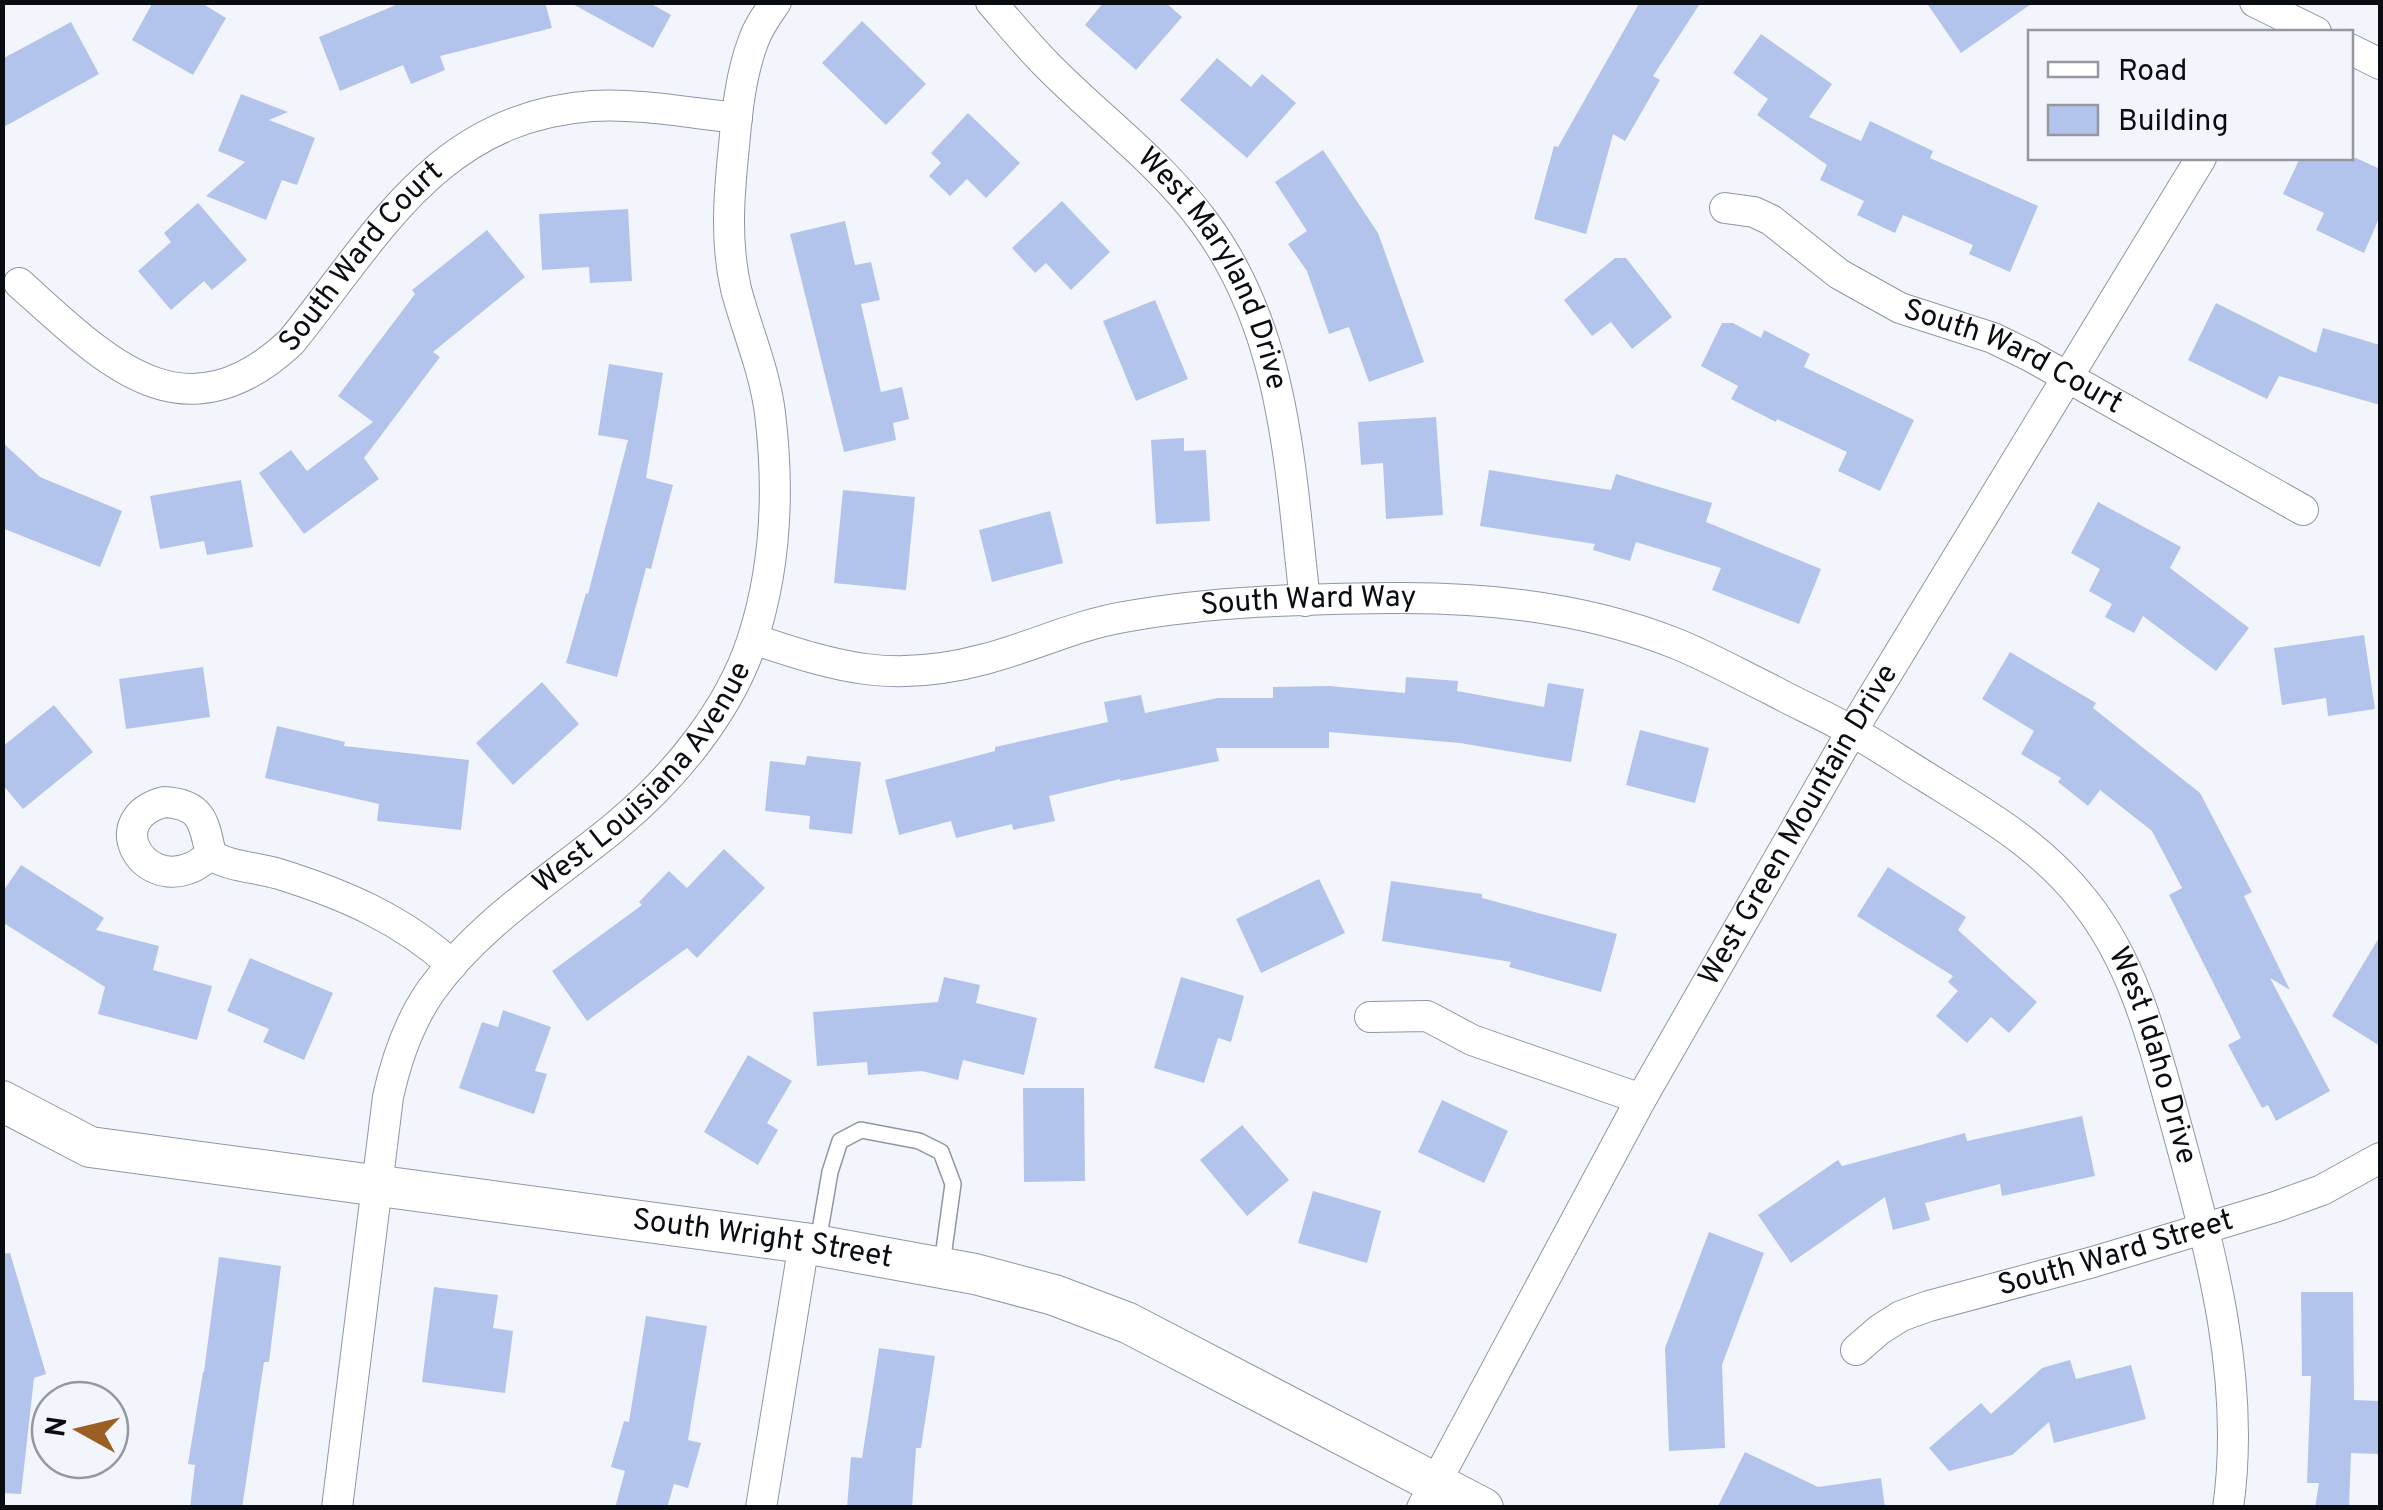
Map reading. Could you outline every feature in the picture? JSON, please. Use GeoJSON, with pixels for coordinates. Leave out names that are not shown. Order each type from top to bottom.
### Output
{"type":"FeatureCollection","features":[{"type":"Feature","properties":{"kind":"street","name":"West Louisiana Avenue"},"geometry":{"type":"LineString","coordinates":[[336,1508],[388,1096],[401,1050],[428,996],[472,942],[617,826],[697,741],[729,691],[753,639],[772,539],[774,461],[763,377],[737,292],[728,238],[728,203],[736,118],[754,40],[776,2]]}},
{"type":"Feature","properties":{"kind":"street","name":"West Maryland Drive"},"geometry":{"type":"LineString","coordinates":[[992,2],[1047,65],[1170,182],[1232,262],[1252,304],[1282,406],[1305,601]]}},
{"type":"Feature","properties":{"kind":"street"},"geometry":{"type":"LineString","coordinates":[[2270,13],[2311,30]]}},
{"type":"Feature","properties":{"kind":"street"},"geometry":{"type":"LineString","coordinates":[[2353,50],[2380,64]]}},
{"type":"Feature","properties":{"kind":"street","name":"South Ward Court"},"geometry":{"type":"LineString","coordinates":[[19,283],[121,368],[178,388],[217,386],[256,370],[291,342],[402,202],[450,156],[478,139],[570,108],[597,106],[736,118]]}},
{"type":"Feature","properties":{"kind":"street","name":"West Green Mountain Drive"},"geometry":{"type":"LineString","coordinates":[[1429,1495],[1642,1099],[1852,731],[2200,160]]}},
{"type":"Feature","properties":{"kind":"street","name":"South Ward Court"},"geometry":{"type":"LineString","coordinates":[[1724,208],[1754,212],[1771,220],[1839,274],[1900,308],[1993,338],[2304,510]]}},
{"type":"Feature","properties":{"kind":"street","name":"South Ward Way"},"geometry":{"type":"LineString","coordinates":[[753,639],[834,665],[908,672],[987,659],[1115,618],[1205,606],[1455,599],[1599,619],[1676,644],[1852,731]]}},
{"type":"Feature","properties":{"kind":"street","name":"West Idaho Drive"},"geometry":{"type":"LineString","coordinates":[[1852,731],[2029,843],[2060,872],[2109,936],[2142,1008],[2204,1230],[2230,1367],[2234,1448],[2228,1508]]}},
{"type":"Feature","properties":{"kind":"street"},"geometry":{"type":"LineString","coordinates":[[210,855],[322,888],[358,903],[420,938],[452,965]]}},
{"type":"Feature","properties":{"kind":"street"},"geometry":{"type":"LineString","coordinates":[[1370,1017],[1427,1016],[1472,1040],[1642,1099]]}},
{"type":"Feature","properties":{"kind":"street","name":"South Wright Street"},"geometry":{"type":"LineString","coordinates":[[2,1101],[90,1147],[810,1245],[975,1274],[1054,1295],[1128,1323],[1429,1495],[1483,1508]]}},
{"type":"Feature","properties":{"kind":"street","name":"South Ward Street"},"geometry":{"type":"LineString","coordinates":[[1856,1350],[1901,1316],[2204,1230],[2322,1190],[2380,1158]]}},
{"type":"Feature","properties":{"kind":"street"},"geometry":{"type":"LineString","coordinates":[[761,1508],[810,1245]]}},
{"type":"Feature","properties":{"kind":"lane"},"geometry":{"type":"LineString","coordinates":[[810,1245],[840,1141],[861,1130],[919,1140],[941,1152],[953,1184],[941,1268]]}},
{"type":"Feature","properties":{"kind":"building"},"geometry":{"type":"Polygon","coordinates":[[[153,2],[200,2],[226,18],[193,75],[132,40],[153,2]]]}},
{"type":"Feature","properties":{"kind":"building"},"geometry":{"type":"Polygon","coordinates":[[[403,2],[545,2],[552,28],[440,56],[445,70],[411,84],[403,65],[340,91],[319,37],[403,2]]]}},
{"type":"Feature","properties":{"kind":"building"},"geometry":{"type":"Polygon","coordinates":[[[569,2],[648,2],[671,15],[653,48],[569,2]]]}},
{"type":"Feature","properties":{"kind":"building"},"geometry":{"type":"Polygon","coordinates":[[[1104,2],[1165,2],[1182,17],[1136,70],[1085,25],[1104,2]]]}},
{"type":"Feature","properties":{"kind":"building"},"geometry":{"type":"Polygon","coordinates":[[[1640,2],[1701,2],[1653,76],[1660,80],[1625,141],[1613,134],[1586,234],[1534,219],[1554,146],[1558,147],[1640,2]]]}},
{"type":"Feature","properties":{"kind":"building"},"geometry":{"type":"Polygon","coordinates":[[[1926,2],[2034,2],[1961,53],[1926,2]]]}},
{"type":"Feature","properties":{"kind":"building"},"geometry":{"type":"Polygon","coordinates":[[[862,21],[926,84],[886,125],[822,63],[862,21]]]}},
{"type":"Feature","properties":{"kind":"building"},"geometry":{"type":"Polygon","coordinates":[[[71,22],[99,74],[2,128],[2,59],[71,22]]]}},
{"type":"Feature","properties":{"kind":"building"},"geometry":{"type":"Polygon","coordinates":[[[1761,34],[1832,84],[1809,117],[1861,141],[1870,121],[1933,151],[1930,158],[2038,206],[2010,272],[1969,254],[1973,245],[1903,215],[1895,233],[1857,215],[1864,201],[1820,180],[1827,165],[1757,115],[1768,99],[1733,73],[1761,34]]]}},
{"type":"Feature","properties":{"kind":"building"},"geometry":{"type":"Polygon","coordinates":[[[1217,58],[1251,87],[1262,74],[1296,103],[1247,158],[1180,100],[1217,58]]]}},
{"type":"Feature","properties":{"kind":"building"},"geometry":{"type":"Polygon","coordinates":[[[241,94],[288,112],[269,120],[315,138],[297,185],[282,180],[266,220],[206,196],[245,162],[218,151],[241,94]]]}},
{"type":"Feature","properties":{"kind":"building"},"geometry":{"type":"Polygon","coordinates":[[[968,113],[1020,163],[986,198],[967,179],[950,196],[929,176],[941,163],[931,153],[968,113]]]}},
{"type":"Feature","properties":{"kind":"building"},"geometry":{"type":"Polygon","coordinates":[[[1323,150],[1378,233],[1424,362],[1369,382],[1349,327],[1329,334],[1307,271],[1288,244],[1307,231],[1275,182],[1323,150]]]}},
{"type":"Feature","properties":{"kind":"building"},"geometry":{"type":"Polygon","coordinates":[[[2356,158],[2380,169],[2380,216],[2364,253],[2316,230],[2324,213],[2283,194],[2299,160],[2356,158]]]}},
{"type":"Feature","properties":{"kind":"building"},"geometry":{"type":"Polygon","coordinates":[[[1062,201],[1110,252],[1071,290],[1046,263],[1035,273],[1012,248],[1062,201]]]}},
{"type":"Feature","properties":{"kind":"building"},"geometry":{"type":"Polygon","coordinates":[[[198,203],[247,260],[212,290],[204,281],[171,310],[138,271],[171,242],[164,233],[198,203]]]}},
{"type":"Feature","properties":{"kind":"building"},"geometry":{"type":"Polygon","coordinates":[[[628,209],[632,281],[590,283],[589,267],[542,270],[539,214],[628,209]]]}},
{"type":"Feature","properties":{"kind":"building"},"geometry":{"type":"Polygon","coordinates":[[[845,221],[855,265],[871,262],[880,300],[861,304],[881,392],[902,387],[909,419],[893,423],[896,440],[844,452],[790,234],[845,221]]]}},
{"type":"Feature","properties":{"kind":"building"},"geometry":{"type":"Polygon","coordinates":[[[487,230],[525,277],[433,352],[440,357],[364,458],[379,479],[304,534],[259,473],[291,450],[307,471],[373,422],[338,396],[415,294],[412,290],[487,230]]]}},
{"type":"Feature","properties":{"kind":"building"},"geometry":{"type":"Polygon","coordinates":[[[1615,258],[1626,258],[1672,317],[1632,349],[1611,322],[1592,336],[1564,300],[1615,258]]]}},
{"type":"Feature","properties":{"kind":"building"},"geometry":{"type":"Polygon","coordinates":[[[1155,300],[1188,379],[1136,401],[1103,321],[1155,300]]]}},
{"type":"Feature","properties":{"kind":"building"},"geometry":{"type":"Polygon","coordinates":[[[2216,303],[2316,353],[2323,328],[2380,345],[2380,405],[2279,376],[2267,399],[2188,360],[2216,303]]]}},
{"type":"Feature","properties":{"kind":"building"},"geometry":{"type":"Polygon","coordinates":[[[1722,323],[1733,323],[1761,338],[1764,330],[1810,354],[1804,367],[1914,420],[1880,491],[1838,471],[1847,452],[1731,399],[1738,386],[1701,366],[1722,323]]]}},
{"type":"Feature","properties":{"kind":"building"},"geometry":{"type":"Polygon","coordinates":[[[609,364],[663,373],[646,478],[673,485],[617,677],[566,663],[628,440],[598,435],[609,364]]]}},
{"type":"Feature","properties":{"kind":"building"},"geometry":{"type":"Polygon","coordinates":[[[1436,417],[1443,515],[1386,519],[1383,463],[1361,465],[1358,422],[1436,417]]]}},
{"type":"Feature","properties":{"kind":"building"},"geometry":{"type":"Polygon","coordinates":[[[1184,438],[1184,451],[1206,450],[1210,521],[1156,524],[1151,440],[1184,438]]]}},
{"type":"Feature","properties":{"kind":"building"},"geometry":{"type":"Polygon","coordinates":[[[2,442],[40,477],[122,511],[100,567],[2,528],[2,442]]]}},
{"type":"Feature","properties":{"kind":"building"},"geometry":{"type":"Polygon","coordinates":[[[1489,470],[1611,490],[1616,474],[1712,503],[1706,522],[1821,569],[1799,624],[1712,590],[1721,568],[1636,542],[1630,561],[1593,550],[1595,544],[1480,526],[1489,470]]]}},
{"type":"Feature","properties":{"kind":"building"},"geometry":{"type":"Polygon","coordinates":[[[241,480],[253,547],[207,555],[204,541],[160,549],[150,496],[241,480]]]}},
{"type":"Feature","properties":{"kind":"building"},"geometry":{"type":"Polygon","coordinates":[[[843,490],[915,497],[906,590],[834,583],[843,490]]]}},
{"type":"Feature","properties":{"kind":"building"},"geometry":{"type":"Polygon","coordinates":[[[2098,502],[2181,547],[2170,568],[2249,628],[2216,671],[2143,616],[2134,633],[2105,617],[2112,604],[2089,591],[2100,569],[2071,553],[2098,502]]]}},
{"type":"Feature","properties":{"kind":"building"},"geometry":{"type":"Polygon","coordinates":[[[1050,511],[1063,563],[992,582],[979,530],[1050,511]]]}},
{"type":"Feature","properties":{"kind":"building"},"geometry":{"type":"Polygon","coordinates":[[[2364,635],[2375,709],[2328,716],[2326,698],[2282,705],[2274,648],[2364,635]]]}},
{"type":"Feature","properties":{"kind":"building"},"geometry":{"type":"Polygon","coordinates":[[[2010,652],[2096,703],[2093,708],[2200,793],[2252,892],[2244,896],[2290,990],[2270,978],[2330,1091],[2276,1121],[2268,1105],[2262,1108],[2228,1045],[2241,1038],[2169,895],[2182,888],[2152,831],[2100,790],[2088,806],[2058,782],[2061,778],[2021,754],[2034,731],[1982,699],[2010,652]]]}},
{"type":"Feature","properties":{"kind":"building"},"geometry":{"type":"Polygon","coordinates":[[[203,667],[210,717],[126,729],[119,679],[203,667]]]}},
{"type":"Feature","properties":{"kind":"building"},"geometry":{"type":"Polygon","coordinates":[[[1406,677],[1458,681],[1457,691],[1544,707],[1548,683],[1584,689],[1571,762],[1460,743],[1329,732],[1329,748],[1216,748],[1219,761],[1049,796],[1055,821],[1013,830],[1012,824],[956,838],[951,821],[899,835],[885,780],[995,751],[995,747],[1108,722],[1104,702],[1141,695],[1145,713],[1218,698],[1273,698],[1273,687],[1329,686],[1405,693],[1406,677]]]}},
{"type":"Feature","properties":{"kind":"building"},"geometry":{"type":"Polygon","coordinates":[[[542,682],[579,724],[513,785],[476,743],[542,682]]]}},
{"type":"Feature","properties":{"kind":"building"},"geometry":{"type":"Polygon","coordinates":[[[54,705],[93,752],[23,809],[2,784],[2,747],[54,705]]]}},
{"type":"Feature","properties":{"kind":"building"},"geometry":{"type":"Polygon","coordinates":[[[277,726],[345,742],[344,746],[469,760],[461,830],[377,821],[379,804],[265,778],[277,726]]]}},
{"type":"Feature","properties":{"kind":"building"},"geometry":{"type":"Polygon","coordinates":[[[1640,730],[1709,748],[1695,803],[1626,785],[1640,730]]]}},
{"type":"Feature","properties":{"kind":"building"},"geometry":{"type":"Polygon","coordinates":[[[807,756],[861,762],[852,834],[809,829],[810,816],[765,811],[770,761],[805,765],[807,756]]]}},
{"type":"Feature","properties":{"kind":"building"},"geometry":{"type":"Polygon","coordinates":[[[724,849],[765,888],[697,958],[687,948],[587,1021],[552,971],[642,905],[639,902],[669,871],[687,888],[724,849]]]}},
{"type":"Feature","properties":{"kind":"building"},"geometry":{"type":"Polygon","coordinates":[[[21,865],[104,918],[96,930],[159,946],[153,970],[212,986],[197,1040],[98,1014],[105,987],[2,922],[2,893],[21,865]]]}},
{"type":"Feature","properties":{"kind":"building"},"geometry":{"type":"Polygon","coordinates":[[[1888,867],[1966,917],[1958,930],[2037,1002],[2009,1033],[1991,1017],[1967,1043],[1936,1016],[1958,991],[1948,982],[1953,976],[1857,916],[1888,867]]]}},
{"type":"Feature","properties":{"kind":"building"},"geometry":{"type":"Polygon","coordinates":[[[1319,879],[1345,933],[1261,973],[1236,919],[1319,879]]]}},
{"type":"Feature","properties":{"kind":"building"},"geometry":{"type":"Polygon","coordinates":[[[1391,881],[1482,894],[1482,898],[1617,934],[1601,992],[1509,967],[1511,962],[1382,941],[1391,881]]]}},
{"type":"Feature","properties":{"kind":"building"},"geometry":{"type":"Polygon","coordinates":[[[2380,936],[2380,1046],[2332,1016],[2380,936]]]}},
{"type":"Feature","properties":{"kind":"building"},"geometry":{"type":"Polygon","coordinates":[[[250,958],[333,993],[304,1060],[263,1042],[269,1029],[227,1011],[250,958]]]}},
{"type":"Feature","properties":{"kind":"building"},"geometry":{"type":"Polygon","coordinates":[[[944,977],[980,985],[976,1003],[1037,1018],[1024,1075],[963,1060],[958,1080],[922,1071],[868,1075],[867,1062],[817,1066],[813,1012],[938,1002],[944,977]]]}},
{"type":"Feature","properties":{"kind":"building"},"geometry":{"type":"Polygon","coordinates":[[[1181,977],[1244,996],[1231,1042],[1218,1038],[1204,1083],[1154,1068],[1181,977]]]}},
{"type":"Feature","properties":{"kind":"building"},"geometry":{"type":"Polygon","coordinates":[[[503,1010],[551,1027],[535,1071],[547,1074],[534,1114],[459,1088],[482,1022],[498,1027],[503,1010]]]}},
{"type":"Feature","properties":{"kind":"building"},"geometry":{"type":"Polygon","coordinates":[[[748,1055],[792,1081],[767,1123],[778,1130],[758,1165],[704,1132],[748,1055]]]}},
{"type":"Feature","properties":{"kind":"building"},"geometry":{"type":"Polygon","coordinates":[[[1023,1088],[1084,1088],[1085,1181],[1024,1182],[1023,1088]]]}},
{"type":"Feature","properties":{"kind":"building"},"geometry":{"type":"Polygon","coordinates":[[[1442,1100],[1508,1131],[1484,1183],[1418,1152],[1442,1100]]]}},
{"type":"Feature","properties":{"kind":"building"},"geometry":{"type":"Polygon","coordinates":[[[2082,1116],[2095,1176],[2002,1196],[2000,1184],[1925,1203],[1930,1220],[1893,1230],[1885,1197],[1791,1263],[1758,1215],[1838,1160],[1842,1166],[1965,1133],[1967,1141],[2082,1116]]]}},
{"type":"Feature","properties":{"kind":"building"},"geometry":{"type":"Polygon","coordinates":[[[1242,1125],[1289,1180],[1247,1216],[1200,1160],[1242,1125]]]}},
{"type":"Feature","properties":{"kind":"building"},"geometry":{"type":"Polygon","coordinates":[[[1313,1191],[1381,1211],[1367,1263],[1298,1243],[1313,1191]]]}},
{"type":"Feature","properties":{"kind":"building"},"geometry":{"type":"Polygon","coordinates":[[[1709,1232],[1764,1253],[1722,1365],[1725,1448],[1669,1451],[1665,1348],[1709,1232]]]}},
{"type":"Feature","properties":{"kind":"building"},"geometry":{"type":"Polygon","coordinates":[[[10,1253],[46,1374],[30,1380],[21,1494],[2,1493],[2,1254],[10,1253]]]}},
{"type":"Feature","properties":{"kind":"building"},"geometry":{"type":"Polygon","coordinates":[[[219,1257],[281,1266],[269,1362],[264,1362],[242,1508],[190,1508],[195,1465],[188,1464],[219,1257]]]}},
{"type":"Feature","properties":{"kind":"building"},"geometry":{"type":"Polygon","coordinates":[[[434,1287],[498,1295],[493,1328],[513,1331],[505,1393],[422,1382],[434,1287]]]}},
{"type":"Feature","properties":{"kind":"building"},"geometry":{"type":"Polygon","coordinates":[[[2301,1292],[2353,1292],[2354,1400],[2380,1401],[2379,1454],[2351,1453],[2349,1508],[2315,1508],[2319,1483],[2307,1483],[2311,1376],[2302,1376],[2301,1292]]]}},
{"type":"Feature","properties":{"kind":"building"},"geometry":{"type":"Polygon","coordinates":[[[646,1316],[707,1326],[688,1440],[701,1443],[688,1488],[674,1484],[667,1508],[615,1508],[625,1471],[611,1467],[624,1421],[629,1422],[646,1316]]]}},
{"type":"Feature","properties":{"kind":"building"},"geometry":{"type":"Polygon","coordinates":[[[879,1348],[935,1356],[921,1448],[916,1448],[912,1508],[847,1508],[851,1457],[862,1458],[879,1348]]]}},
{"type":"Feature","properties":{"kind":"building"},"geometry":{"type":"Polygon","coordinates":[[[2070,1360],[2076,1379],[2131,1365],[2146,1419],[2054,1443],[2049,1422],[2012,1455],[1949,1471],[1929,1448],[1981,1403],[1991,1414],[2042,1368],[2070,1360]]]}},
{"type":"Feature","properties":{"kind":"building"},"geometry":{"type":"Polygon","coordinates":[[[1745,1452],[1818,1487],[1881,1478],[1885,1508],[1717,1508],[1745,1452]]]}}]}
